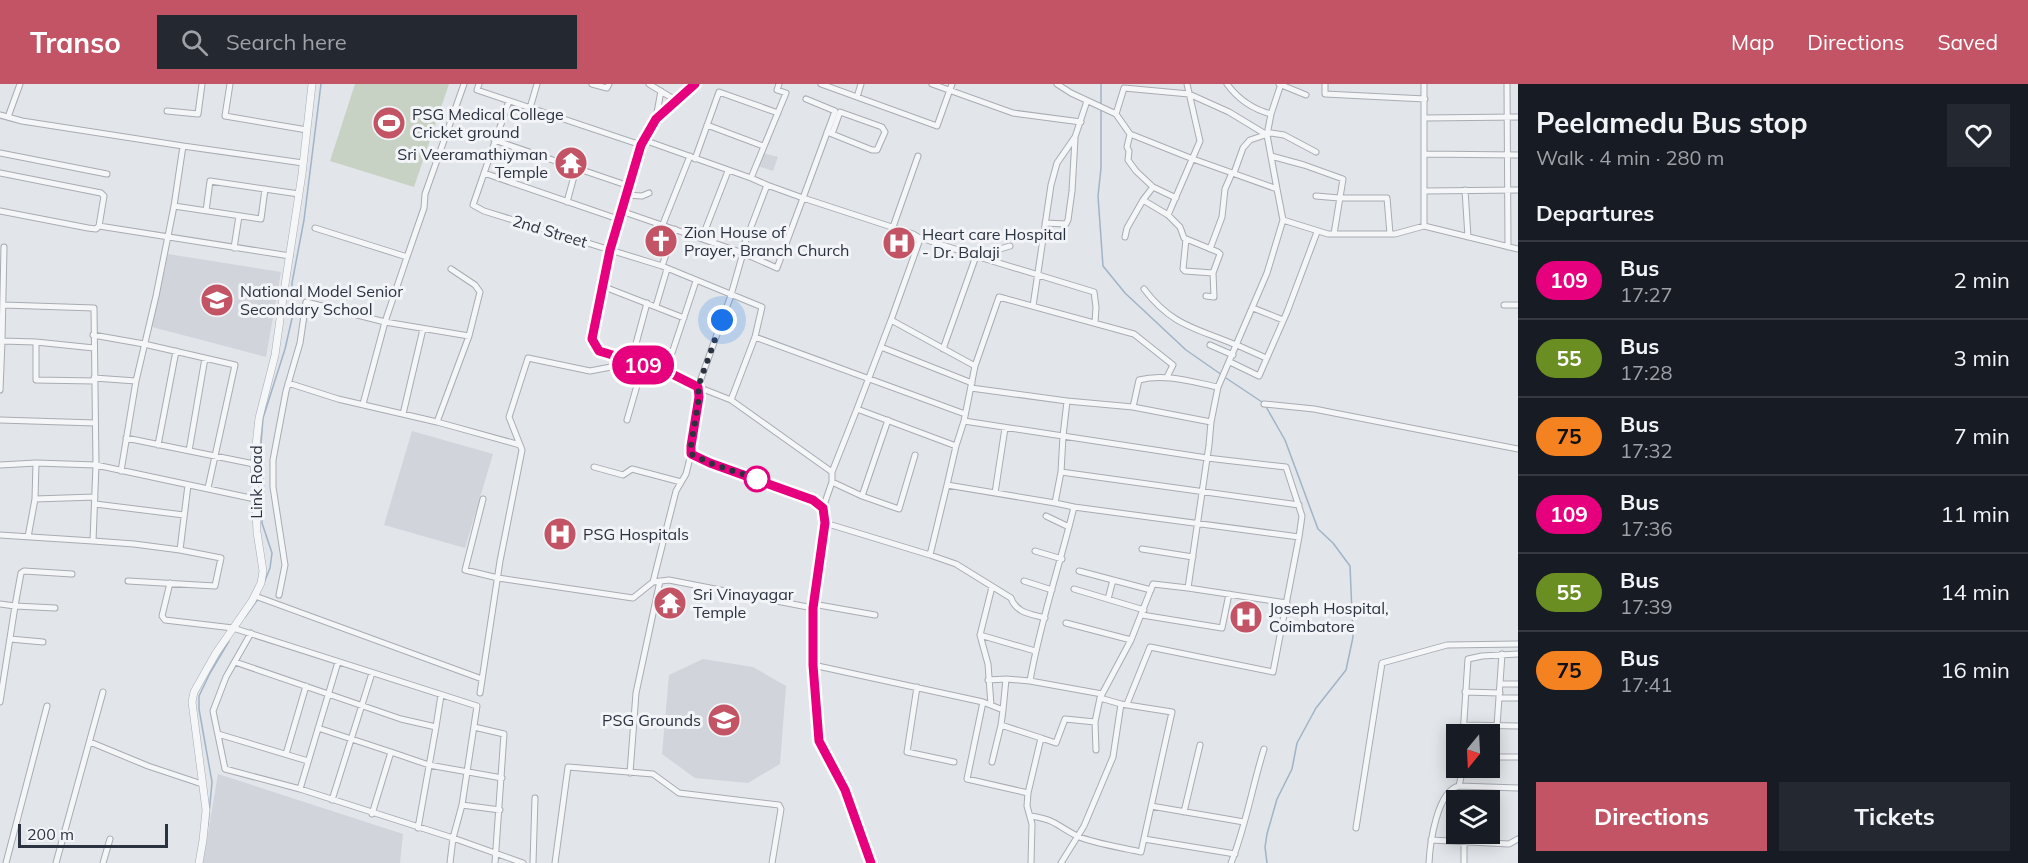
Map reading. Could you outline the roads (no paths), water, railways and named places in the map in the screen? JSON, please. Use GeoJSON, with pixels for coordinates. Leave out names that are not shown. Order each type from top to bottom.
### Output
{"type":"FeatureCollection","features":[{"type":"Feature","properties":{"kind":"street"},"geometry":{"type":"LineString","coordinates":[[8,117],[19,85],[11,84]]}},
{"type":"Feature","properties":{"kind":"street"},"geometry":{"type":"LineString","coordinates":[[167,111],[198,114],[202,84]]}},
{"type":"Feature","properties":{"kind":"street"},"geometry":{"type":"LineString","coordinates":[[230,84],[225,116],[307,130]]}},
{"type":"Feature","properties":{"kind":"street","name":"Link Road"},"geometry":{"type":"LineString","coordinates":[[199,863],[206,810],[192,702],[194,692],[216,653],[257,596],[261,583],[263,571],[257,532],[254,464],[259,418],[275,355],[299,194],[312,84]]}},
{"type":"Feature","properties":{"kind":"street"},"geometry":{"type":"LineString","coordinates":[[363,404],[385,322],[424,208],[425,194],[464,84]]}},
{"type":"Feature","properties":{"kind":"street"},"geometry":{"type":"LineString","coordinates":[[479,84],[477,90],[509,101],[693,157],[918,237],[1094,292],[1095,323]]}},
{"type":"Feature","properties":{"kind":"street"},"geometry":{"type":"LineString","coordinates":[[530,108],[537,84]]}},
{"type":"Feature","properties":{"kind":"street"},"geometry":{"type":"LineString","coordinates":[[592,84],[607,88],[609,84]]}},
{"type":"Feature","properties":{"kind":"street"},"geometry":{"type":"LineString","coordinates":[[649,84],[677,101]]}},
{"type":"Feature","properties":{"kind":"street"},"geometry":{"type":"LineString","coordinates":[[656,119],[662,91],[666,84]]}},
{"type":"Feature","properties":{"kind":"street"},"geometry":{"type":"LineString","coordinates":[[695,84],[656,119],[642,142],[610,250],[592,339],[599,351],[666,371],[731,400],[832,472]]}},
{"type":"Feature","properties":{"kind":"street"},"geometry":{"type":"LineString","coordinates":[[750,178],[786,93],[777,90],[779,84]]}},
{"type":"Feature","properties":{"kind":"street"},"geometry":{"type":"LineString","coordinates":[[821,84],[937,126],[952,84]]}},
{"type":"Feature","properties":{"kind":"street"},"geometry":{"type":"LineString","coordinates":[[857,97],[861,84]]}},
{"type":"Feature","properties":{"kind":"street"},"geometry":{"type":"LineString","coordinates":[[932,84],[1013,112],[1081,122]]}},
{"type":"Feature","properties":{"kind":"street"},"geometry":{"type":"LineString","coordinates":[[1057,84],[1116,114],[1130,134],[1277,189]]}},
{"type":"Feature","properties":{"kind":"street"},"geometry":{"type":"LineString","coordinates":[[1168,215],[1200,141],[1187,84]]}},
{"type":"Feature","properties":{"kind":"street"},"geometry":{"type":"LineString","coordinates":[[1227,84],[1234,94],[1252,107],[1271,114]]}},
{"type":"Feature","properties":{"kind":"street"},"geometry":{"type":"LineString","coordinates":[[1188,588],[1208,458],[1211,422],[1220,384],[1268,273],[1283,220],[1267,135],[1271,114],[1280,84],[1306,95]]}},
{"type":"Feature","properties":{"kind":"street"},"geometry":{"type":"LineString","coordinates":[[1324,84],[1325,94],[1425,99]]}},
{"type":"Feature","properties":{"kind":"street"},"geometry":{"type":"LineString","coordinates":[[1424,226],[1425,84]]}},
{"type":"Feature","properties":{"kind":"street"},"geometry":{"type":"LineString","coordinates":[[1508,84],[1508,247]]}},
{"type":"Feature","properties":{"kind":"street"},"geometry":{"type":"LineString","coordinates":[[1116,114],[1124,88],[1189,94],[1229,111],[1267,135]]}},
{"type":"Feature","properties":{"kind":"street"},"geometry":{"type":"LineString","coordinates":[[663,224],[708,125],[719,92],[778,113]]}},
{"type":"Feature","properties":{"kind":"street"},"geometry":{"type":"LineString","coordinates":[[806,99],[835,111],[830,133]]}},
{"type":"Feature","properties":{"kind":"street","name":"2nd Street"},"geometry":{"type":"LineString","coordinates":[[509,101],[473,205],[484,211],[664,268],[762,307],[755,337]]}},
{"type":"Feature","properties":{"kind":"street"},"geometry":{"type":"LineString","coordinates":[[1033,306],[1051,185],[1057,163],[1075,137],[1087,101]]}},
{"type":"Feature","properties":{"kind":"street"},"geometry":{"type":"LineString","coordinates":[[621,211],[702,238],[777,268],[803,198],[830,133],[840,112],[882,127],[885,132],[877,150],[830,133]]}},
{"type":"Feature","properties":{"kind":"street"},"geometry":{"type":"LineString","coordinates":[[0,115],[22,121],[303,163]]}},
{"type":"Feature","properties":{"kind":"street"},"geometry":{"type":"LineString","coordinates":[[1425,118],[1518,117]]}},
{"type":"Feature","properties":{"kind":"street"},"geometry":{"type":"LineString","coordinates":[[708,125],[763,146]]}},
{"type":"Feature","properties":{"kind":"street"},"geometry":{"type":"LineString","coordinates":[[1210,249],[1222,217],[1225,189],[1243,148],[1250,140],[1271,133],[1284,135],[1316,152]]}},
{"type":"Feature","properties":{"kind":"street"},"geometry":{"type":"LineString","coordinates":[[1130,134],[1127,147],[1128,160],[1153,187],[1176,198]]}},
{"type":"Feature","properties":{"kind":"street"},"geometry":{"type":"LineString","coordinates":[[1045,223],[1066,224],[1068,220],[1075,137]]}},
{"type":"Feature","properties":{"kind":"street"},"geometry":{"type":"LineString","coordinates":[[495,140],[629,186]]}},
{"type":"Feature","properties":{"kind":"street"},"geometry":{"type":"LineString","coordinates":[[121,471],[136,381],[169,236],[183,146]]}},
{"type":"Feature","properties":{"kind":"street"},"geometry":{"type":"LineString","coordinates":[[0,153],[107,174]]}},
{"type":"Feature","properties":{"kind":"street"},"geometry":{"type":"LineString","coordinates":[[1425,154],[1518,155]]}},
{"type":"Feature","properties":{"kind":"street"},"geometry":{"type":"LineString","coordinates":[[893,227],[918,156]]}},
{"type":"Feature","properties":{"kind":"street"},"geometry":{"type":"LineString","coordinates":[[1271,156],[1343,179],[1334,234]]}},
{"type":"Feature","properties":{"kind":"street"},"geometry":{"type":"LineString","coordinates":[[567,202],[576,169]]}},
{"type":"Feature","properties":{"kind":"street"},"geometry":{"type":"LineString","coordinates":[[702,238],[728,171]]}},
{"type":"Feature","properties":{"kind":"street"},"geometry":{"type":"LineString","coordinates":[[0,173],[101,193],[104,196],[99,226]]}},
{"type":"Feature","properties":{"kind":"street"},"geometry":{"type":"LineString","coordinates":[[484,173],[618,219]]}},
{"type":"Feature","properties":{"kind":"street"},"geometry":{"type":"LineString","coordinates":[[206,211],[210,181],[299,194]]}},
{"type":"Feature","properties":{"kind":"street"},"geometry":{"type":"LineString","coordinates":[[630,773],[636,693],[676,491],[686,474],[691,454],[699,397],[698,387],[731,295],[743,248],[767,185]]}},
{"type":"Feature","properties":{"kind":"street"},"geometry":{"type":"LineString","coordinates":[[1125,237],[1131,219],[1153,187]]}},
{"type":"Feature","properties":{"kind":"street"},"geometry":{"type":"LineString","coordinates":[[174,206],[261,219],[265,189]]}},
{"type":"Feature","properties":{"kind":"street"},"geometry":{"type":"LineString","coordinates":[[1466,190],[1468,237]]}},
{"type":"Feature","properties":{"kind":"street"},"geometry":{"type":"LineString","coordinates":[[1425,191],[1518,190]]}},
{"type":"Feature","properties":{"kind":"street"},"geometry":{"type":"LineString","coordinates":[[626,195],[642,196],[649,193]]}},
{"type":"Feature","properties":{"kind":"street"},"geometry":{"type":"LineString","coordinates":[[1316,196],[1387,198],[1390,234]]}},
{"type":"Feature","properties":{"kind":"street"},"geometry":{"type":"LineString","coordinates":[[1143,200],[1168,215],[1180,226],[1186,239],[1183,269],[1213,273]]}},
{"type":"Feature","properties":{"kind":"street"},"geometry":{"type":"LineString","coordinates":[[0,211],[88,228],[99,226],[290,256]]}},
{"type":"Feature","properties":{"kind":"street"},"geometry":{"type":"LineString","coordinates":[[234,248],[239,216]]}},
{"type":"Feature","properties":{"kind":"street"},"geometry":{"type":"LineString","coordinates":[[1283,220],[1317,232],[1334,234],[1390,234],[1424,226],[1518,249]]}},
{"type":"Feature","properties":{"kind":"street"},"geometry":{"type":"LineString","coordinates":[[315,228],[407,257]]}},
{"type":"Feature","properties":{"kind":"street"},"geometry":{"type":"LineString","coordinates":[[656,306],[675,229]]}},
{"type":"Feature","properties":{"kind":"street"},"geometry":{"type":"LineString","coordinates":[[1230,362],[1259,376],[1317,232]]}},
{"type":"Feature","properties":{"kind":"street"},"geometry":{"type":"LineString","coordinates":[[871,863],[845,790],[819,741],[813,665],[813,606],[825,523],[823,508],[832,482],[832,472],[891,320],[919,242],[918,237]]}},
{"type":"Feature","properties":{"kind":"street"},"geometry":{"type":"LineString","coordinates":[[1186,239],[1220,254],[1213,273],[1214,297],[1206,296]]}},
{"type":"Feature","properties":{"kind":"street"},"geometry":{"type":"LineString","coordinates":[[976,256],[1010,246]]}},
{"type":"Feature","properties":{"kind":"street"},"geometry":{"type":"LineString","coordinates":[[0,390],[4,247]]}},
{"type":"Feature","properties":{"kind":"street"},"geometry":{"type":"LineString","coordinates":[[943,349],[976,256]]}},
{"type":"Feature","properties":{"kind":"street"},"geometry":{"type":"LineString","coordinates":[[437,422],[469,336],[480,292],[475,285],[451,269]]}},
{"type":"Feature","properties":{"kind":"street"},"geometry":{"type":"LineString","coordinates":[[666,371],[696,281]]}},
{"type":"Feature","properties":{"kind":"street"},"geometry":{"type":"LineString","coordinates":[[602,286],[684,318]]}},
{"type":"Feature","properties":{"kind":"street"},"geometry":{"type":"LineString","coordinates":[[1144,289],[1164,313],[1177,322],[1266,358]]}},
{"type":"Feature","properties":{"kind":"street"},"geometry":{"type":"LineString","coordinates":[[930,555],[966,414],[975,366],[999,297],[1134,334],[1173,365],[1167,377]]}},
{"type":"Feature","properties":{"kind":"street"},"geometry":{"type":"LineString","coordinates":[[279,595],[285,565],[273,487],[273,460],[288,383],[300,343],[306,302],[385,322],[469,336]]}},
{"type":"Feature","properties":{"kind":"street"},"geometry":{"type":"LineString","coordinates":[[631,362],[647,303]]}},
{"type":"Feature","properties":{"kind":"street"},"geometry":{"type":"LineString","coordinates":[[1504,304],[1518,305]]}},
{"type":"Feature","properties":{"kind":"street"},"geometry":{"type":"LineString","coordinates":[[4,305],[94,308],[96,465],[93,541]]}},
{"type":"Feature","properties":{"kind":"street"},"geometry":{"type":"LineString","coordinates":[[1254,308],[1283,320]]}},
{"type":"Feature","properties":{"kind":"street"},"geometry":{"type":"LineString","coordinates":[[891,320],[975,366]]}},
{"type":"Feature","properties":{"kind":"street"},"geometry":{"type":"LineString","coordinates":[[403,414],[423,329]]}},
{"type":"Feature","properties":{"kind":"street"},"geometry":{"type":"LineString","coordinates":[[93,335],[235,365],[208,488]]}},
{"type":"Feature","properties":{"kind":"street"},"geometry":{"type":"LineString","coordinates":[[731,400],[755,337],[966,414]]}},
{"type":"Feature","properties":{"kind":"street"},"geometry":{"type":"LineString","coordinates":[[1,340],[94,348]]}},
{"type":"Feature","properties":{"kind":"street"},"geometry":{"type":"LineString","coordinates":[[36,342],[36,380],[136,381]]}},
{"type":"Feature","properties":{"kind":"street"},"geometry":{"type":"LineString","coordinates":[[1210,345],[1233,355]]}},
{"type":"Feature","properties":{"kind":"street"},"geometry":{"type":"LineString","coordinates":[[881,347],[971,385],[1067,401],[1133,407],[1211,422]]}},
{"type":"Feature","properties":{"kind":"street"},"geometry":{"type":"LineString","coordinates":[[158,445],[176,351]]}},
{"type":"Feature","properties":{"kind":"street"},"geometry":{"type":"LineString","coordinates":[[189,451],[205,358]]}},
{"type":"Feature","properties":{"kind":"street"},"geometry":{"type":"LineString","coordinates":[[480,693],[498,578],[522,450],[510,417],[528,358],[590,370],[611,367],[634,375],[638,382],[627,420]]}},
{"type":"Feature","properties":{"kind":"street"},"geometry":{"type":"LineString","coordinates":[[1133,407],[1139,380],[1152,376],[1220,384]]}},
{"type":"Feature","properties":{"kind":"street"},"geometry":{"type":"LineString","coordinates":[[288,383],[338,399],[437,422],[520,445]]}},
{"type":"Feature","properties":{"kind":"street"},"geometry":{"type":"LineString","coordinates":[[1055,503],[1061,472],[1062,436],[1067,401]]}},
{"type":"Feature","properties":{"kind":"street"},"geometry":{"type":"LineString","coordinates":[[1264,404],[1314,408],[1518,449]]}},
{"type":"Feature","properties":{"kind":"street"},"geometry":{"type":"LineString","coordinates":[[857,409],[956,446]]}},
{"type":"Feature","properties":{"kind":"street"},"geometry":{"type":"LineString","coordinates":[[0,420],[95,423]]}},
{"type":"Feature","properties":{"kind":"street"},"geometry":{"type":"LineString","coordinates":[[862,496],[888,420]]}},
{"type":"Feature","properties":{"kind":"street"},"geometry":{"type":"LineString","coordinates":[[964,421],[1208,458],[1286,466],[1302,516],[1274,672],[1150,647],[1124,704],[1113,757],[1084,826],[1061,863]]}},
{"type":"Feature","properties":{"kind":"street"},"geometry":{"type":"LineString","coordinates":[[995,494],[1005,428]]}},
{"type":"Feature","properties":{"kind":"street"},"geometry":{"type":"LineString","coordinates":[[126,438],[254,464]]}},
{"type":"Feature","properties":{"kind":"street"},"geometry":{"type":"LineString","coordinates":[[691,454],[813,500],[823,508]]}},
{"type":"Feature","properties":{"kind":"street"},"geometry":{"type":"LineString","coordinates":[[832,482],[862,496],[900,508],[915,454]]}},
{"type":"Feature","properties":{"kind":"street"},"geometry":{"type":"LineString","coordinates":[[28,537],[35,499],[36,463]]}},
{"type":"Feature","properties":{"kind":"street"},"geometry":{"type":"LineString","coordinates":[[0,465],[36,463],[96,465],[255,499]]}},
{"type":"Feature","properties":{"kind":"street"},"geometry":{"type":"LineString","coordinates":[[594,467],[623,475],[632,469],[681,482]]}},
{"type":"Feature","properties":{"kind":"street"},"geometry":{"type":"LineString","coordinates":[[1061,472],[1299,505]]}},
{"type":"Feature","properties":{"kind":"street"},"geometry":{"type":"LineString","coordinates":[[180,550],[188,484]]}},
{"type":"Feature","properties":{"kind":"street"},"geometry":{"type":"LineString","coordinates":[[948,485],[1074,507],[1299,537]]}},
{"type":"Feature","properties":{"kind":"street"},"geometry":{"type":"LineString","coordinates":[[35,499],[95,501],[184,515]]}},
{"type":"Feature","properties":{"kind":"street"},"geometry":{"type":"LineString","coordinates":[[483,499],[465,570],[498,578],[633,598],[657,582],[669,580],[875,615]]}},
{"type":"Feature","properties":{"kind":"street"},"geometry":{"type":"LineString","coordinates":[[1030,681],[1035,651],[1062,559],[1074,507]]}},
{"type":"Feature","properties":{"kind":"street"},"geometry":{"type":"LineString","coordinates":[[1046,516],[1069,527]]}},
{"type":"Feature","properties":{"kind":"street"},"geometry":{"type":"LineString","coordinates":[[825,523],[956,564],[1011,598],[1014,606],[1021,611],[1045,618]]}},
{"type":"Feature","properties":{"kind":"street"},"geometry":{"type":"LineString","coordinates":[[0,536],[134,544],[221,558],[215,586],[128,581]]}},
{"type":"Feature","properties":{"kind":"street"},"geometry":{"type":"LineString","coordinates":[[1142,549],[1193,557]]}},
{"type":"Feature","properties":{"kind":"street"},"geometry":{"type":"LineString","coordinates":[[1035,551],[1062,559]]}},
{"type":"Feature","properties":{"kind":"street"},"geometry":{"type":"LineString","coordinates":[[0,702],[21,573],[24,571],[72,574]]}},
{"type":"Feature","properties":{"kind":"street"},"geometry":{"type":"LineString","coordinates":[[1079,571],[1151,590]]}},
{"type":"Feature","properties":{"kind":"street"},"geometry":{"type":"LineString","coordinates":[[1108,598],[1113,580]]}},
{"type":"Feature","properties":{"kind":"street"},"geometry":{"type":"LineString","coordinates":[[1024,581],[1052,590]]}},
{"type":"Feature","properties":{"kind":"street"},"geometry":{"type":"LineString","coordinates":[[170,583],[162,616],[165,620],[235,628],[477,706],[462,805],[453,838],[450,863]]}},
{"type":"Feature","properties":{"kind":"street"},"geometry":{"type":"LineString","coordinates":[[1096,750],[1095,722],[1101,696],[1131,640],[1153,584],[1287,603]]}},
{"type":"Feature","properties":{"kind":"street"},"geometry":{"type":"LineString","coordinates":[[991,705],[988,664],[980,636],[992,587]]}},
{"type":"Feature","properties":{"kind":"street"},"geometry":{"type":"LineString","coordinates":[[1074,589],[1108,598],[1143,613],[1222,628],[1229,594]]}},
{"type":"Feature","properties":{"kind":"street"},"geometry":{"type":"LineString","coordinates":[[257,596],[482,679]]}},
{"type":"Feature","properties":{"kind":"street"},"geometry":{"type":"LineString","coordinates":[[0,604],[55,608]]}},
{"type":"Feature","properties":{"kind":"street"},"geometry":{"type":"LineString","coordinates":[[1066,623],[1131,640]]}},
{"type":"Feature","properties":{"kind":"street"},"geometry":{"type":"LineString","coordinates":[[251,633],[226,677],[213,711],[225,768],[300,789],[523,863]]}},
{"type":"Feature","properties":{"kind":"street"},"geometry":{"type":"LineString","coordinates":[[980,636],[1035,651]]}},
{"type":"Feature","properties":{"kind":"street"},"geometry":{"type":"LineString","coordinates":[[10,639],[43,642]]}},
{"type":"Feature","properties":{"kind":"street"},"geometry":{"type":"LineString","coordinates":[[1356,828],[1382,663],[1447,645],[1518,644]]}},
{"type":"Feature","properties":{"kind":"street"},"geometry":{"type":"LineString","coordinates":[[1497,724],[1502,654]]}},
{"type":"Feature","properties":{"kind":"street"},"geometry":{"type":"LineString","coordinates":[[1464,724],[1468,659],[1518,654]]}},
{"type":"Feature","properties":{"kind":"street"},"geometry":{"type":"LineString","coordinates":[[235,662],[401,719],[436,727]]}},
{"type":"Feature","properties":{"kind":"street"},"geometry":{"type":"LineString","coordinates":[[300,789],[338,662]]}},
{"type":"Feature","properties":{"kind":"street"},"geometry":{"type":"LineString","coordinates":[[813,665],[982,702],[1003,710]]}},
{"type":"Feature","properties":{"kind":"street"},"geometry":{"type":"LineString","coordinates":[[332,800],[372,673]]}},
{"type":"Feature","properties":{"kind":"street"},"geometry":{"type":"LineString","coordinates":[[992,762],[1001,725],[1006,679]]}},
{"type":"Feature","properties":{"kind":"street"},"geometry":{"type":"LineString","coordinates":[[988,680],[1030,681],[1101,696],[1124,704],[1172,712],[1142,852],[1078,836],[1057,822],[1030,816]]}},
{"type":"Feature","properties":{"kind":"street"},"geometry":{"type":"LineString","coordinates":[[1500,684],[1518,684]]}},
{"type":"Feature","properties":{"kind":"street"},"geometry":{"type":"LineString","coordinates":[[286,754],[306,686]]}},
{"type":"Feature","properties":{"kind":"street"},"geometry":{"type":"LineString","coordinates":[[917,687],[907,752],[954,762]]}},
{"type":"Feature","properties":{"kind":"street"},"geometry":{"type":"LineString","coordinates":[[56,863],[103,692]]}},
{"type":"Feature","properties":{"kind":"street"},"geometry":{"type":"LineString","coordinates":[[1465,692],[1518,698]]}},
{"type":"Feature","properties":{"kind":"street"},"geometry":{"type":"LineString","coordinates":[[418,828],[441,695]]}},
{"type":"Feature","properties":{"kind":"street"},"geometry":{"type":"LineString","coordinates":[[982,702],[967,779],[1028,793]]}},
{"type":"Feature","properties":{"kind":"street"},"geometry":{"type":"LineString","coordinates":[[6,863],[47,706]]}},
{"type":"Feature","properties":{"kind":"street"},"geometry":{"type":"LineString","coordinates":[[1001,725],[1056,743],[1065,719],[1095,722]]}},
{"type":"Feature","properties":{"kind":"street"},"geometry":{"type":"LineString","coordinates":[[1500,726],[1518,726]]}},
{"type":"Feature","properties":{"kind":"street"},"geometry":{"type":"LineString","coordinates":[[474,727],[504,734],[495,863]]}},
{"type":"Feature","properties":{"kind":"street"},"geometry":{"type":"LineString","coordinates":[[318,728],[429,765],[502,778]]}},
{"type":"Feature","properties":{"kind":"street"},"geometry":{"type":"LineString","coordinates":[[218,734],[308,761]]}},
{"type":"Feature","properties":{"kind":"street"},"geometry":{"type":"LineString","coordinates":[[1031,863],[1032,824],[1028,793],[1041,738]]}},
{"type":"Feature","properties":{"kind":"street"},"geometry":{"type":"LineString","coordinates":[[90,742],[148,766],[202,784]]}},
{"type":"Feature","properties":{"kind":"street"},"geometry":{"type":"LineString","coordinates":[[1184,812],[1200,745]]}},
{"type":"Feature","properties":{"kind":"street"},"geometry":{"type":"LineString","coordinates":[[1231,863],[1264,749]]}},
{"type":"Feature","properties":{"kind":"street"},"geometry":{"type":"LineString","coordinates":[[372,814],[391,752]]}},
{"type":"Feature","properties":{"kind":"street"},"geometry":{"type":"LineString","coordinates":[[1500,757],[1518,757]]}},
{"type":"Feature","properties":{"kind":"street"},"geometry":{"type":"LineString","coordinates":[[555,863],[568,767],[653,774],[679,793],[779,805],[781,809],[772,863]]}},
{"type":"Feature","properties":{"kind":"street"},"geometry":{"type":"LineString","coordinates":[[1459,786],[1461,778]]}},
{"type":"Feature","properties":{"kind":"street"},"geometry":{"type":"LineString","coordinates":[[1429,863],[1431,840],[1442,802],[1453,787],[1518,788]]}},
{"type":"Feature","properties":{"kind":"street"},"geometry":{"type":"LineString","coordinates":[[533,863],[535,798]]}},
{"type":"Feature","properties":{"kind":"street"},"geometry":{"type":"LineString","coordinates":[[462,805],[500,810]]}},
{"type":"Feature","properties":{"kind":"street"},"geometry":{"type":"LineString","coordinates":[[1151,806],[1244,822]]}},
{"type":"Feature","properties":{"kind":"street"},"geometry":{"type":"LineString","coordinates":[[1500,844],[1509,844],[1518,839],[1518,830]]}},
{"type":"Feature","properties":{"kind":"street"},"geometry":{"type":"LineString","coordinates":[[103,863],[110,839]]}},
{"type":"Feature","properties":{"kind":"street"},"geometry":{"type":"LineString","coordinates":[[1144,839],[1235,854]]}},
{"type":"Feature","properties":{"kind":"street"},"geometry":{"type":"LineString","coordinates":[[1431,840],[1446,841]]}},
{"type":"Feature","properties":{"kind":"street"},"geometry":{"type":"LineString","coordinates":[[1464,844],[1464,863]]}},
{"type":"Feature","properties":{"kind":"waterway"},"geometry":{"type":"LineString","coordinates":[[264,583],[270,568],[272,553],[262,523],[264,489],[260,457],[263,418],[285,349],[293,314],[292,283],[304,220],[321,84]]}},
{"type":"Feature","properties":{"kind":"waterway"},"geometry":{"type":"LineString","coordinates":[[1101,84],[1101,104]]}},
{"type":"Feature","properties":{"kind":"waterway"},"geometry":{"type":"LineString","coordinates":[[1101,109],[1101,168],[1098,196],[1103,266],[1125,293],[1186,350],[1222,375]]}},
{"type":"Feature","properties":{"kind":"waterway"},"geometry":{"type":"LineString","coordinates":[[1226,378],[1262,402]]}},
{"type":"Feature","properties":{"kind":"waterway"},"geometry":{"type":"LineString","coordinates":[[1265,405],[1285,440],[1318,529],[1333,543],[1350,566],[1353,637],[1346,670],[1316,708],[1297,743],[1292,769],[1277,799],[1267,834],[1265,847],[1267,863]]}},
{"type":"Feature","properties":{"kind":"waterway"},"geometry":{"type":"LineString","coordinates":[[245,617],[258,599]]}},
{"type":"Feature","properties":{"kind":"waterway"},"geometry":{"type":"LineString","coordinates":[[208,825],[212,782],[199,709],[199,696],[229,641]]}},
{"type":"Feature","properties":{"kind":"place","name":"PSG Medical College Cricket ground"},"geometry":{"type":"Point","coordinates":[389,123]}},
{"type":"Feature","properties":{"kind":"place","name":"Sri Veeramathiyman Temple"},"geometry":{"type":"Point","coordinates":[571,163]}},
{"type":"Feature","properties":{"kind":"place","name":"Zion House of Prayer, Branch Church"},"geometry":{"type":"Point","coordinates":[661,241]}},
{"type":"Feature","properties":{"kind":"place","name":"Heart care Hospital - Dr. Balaji"},"geometry":{"type":"Point","coordinates":[899,243]}},
{"type":"Feature","properties":{"kind":"place","name":"National Model Senior Secondary School"},"geometry":{"type":"Point","coordinates":[217,300]}},
{"type":"Feature","properties":{"kind":"place","name":"PSG Hospitals"},"geometry":{"type":"Point","coordinates":[560,534]}},
{"type":"Feature","properties":{"kind":"place","name":"Sri Vinayagar Temple"},"geometry":{"type":"Point","coordinates":[670,603]}},
{"type":"Feature","properties":{"kind":"place","name":"Joseph Hospital, Coimbatore"},"geometry":{"type":"Point","coordinates":[1246,617]}},
{"type":"Feature","properties":{"kind":"place","name":"PSG Grounds"},"geometry":{"type":"Point","coordinates":[724,720]}}]}
